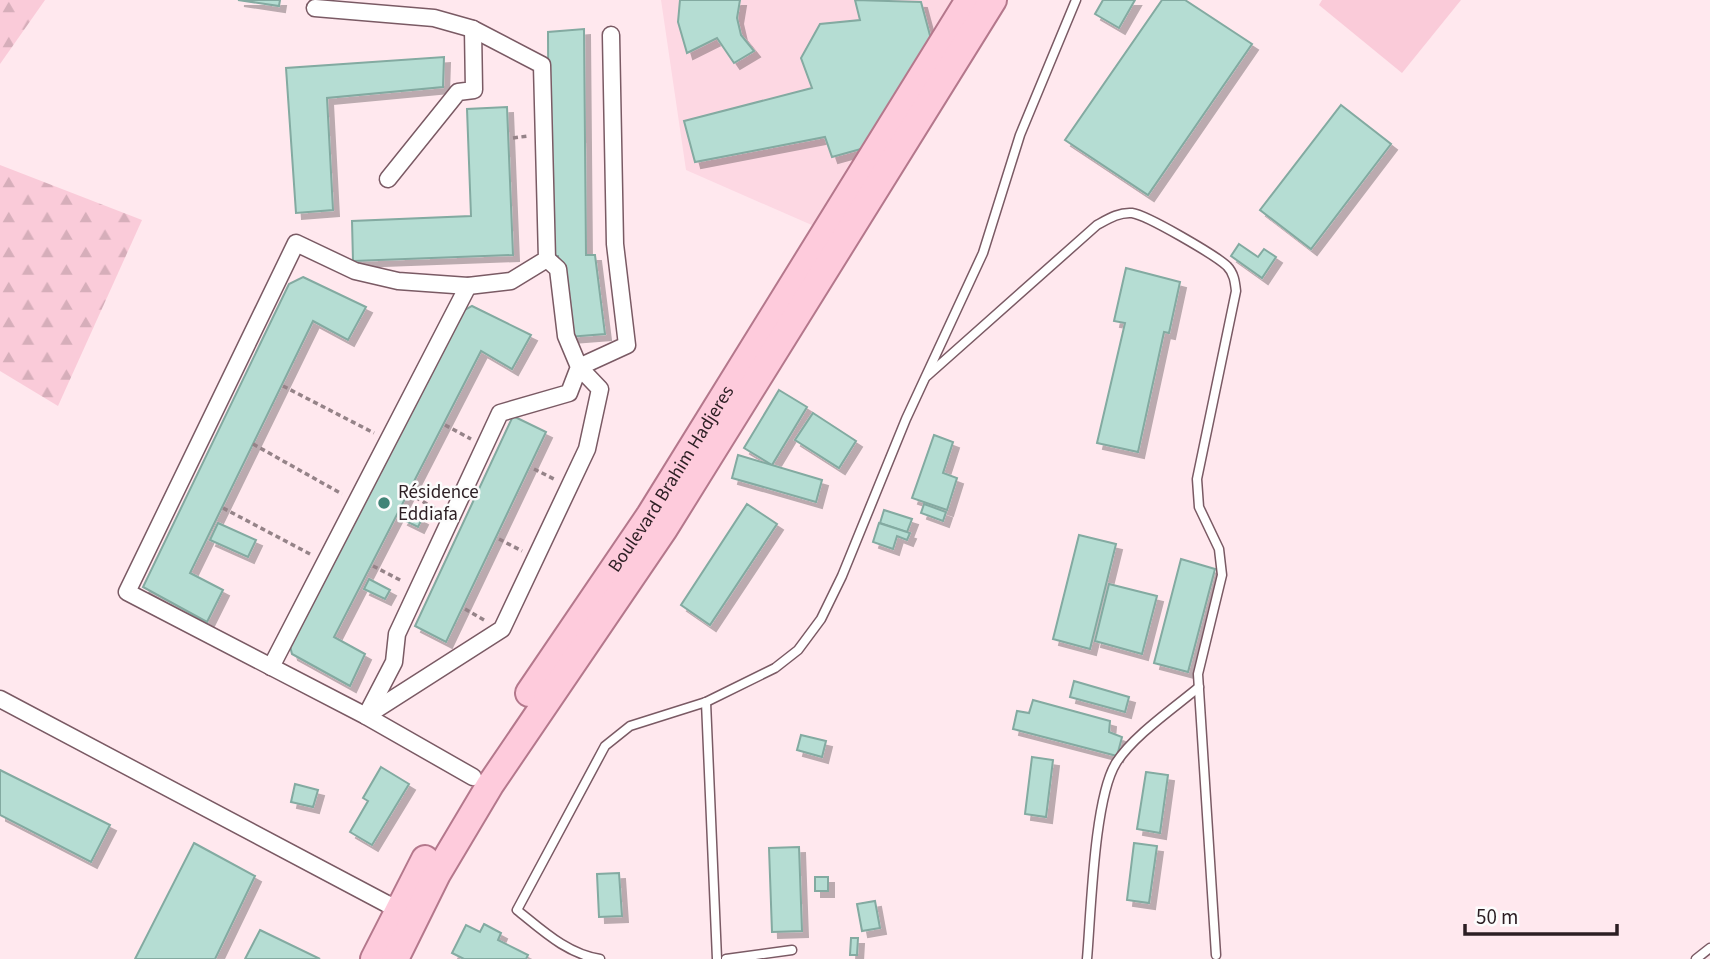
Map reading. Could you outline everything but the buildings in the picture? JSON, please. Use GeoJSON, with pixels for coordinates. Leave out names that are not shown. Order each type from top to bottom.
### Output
{"type":"FeatureCollection","features":[{"type":"Feature","properties":{"kind":"main road","name":"Boulevard Brahim Hadjeres"},"geometry":{"type":"LineString","coordinates":[[374,959],[407,914],[473,777],[650,515],[969,0]]}},
{"type":"Feature","properties":{"kind":"main road"},"geometry":{"type":"LineString","coordinates":[[395,959],[407,914],[489,785],[663,529],[993,0]]}},
{"type":"Feature","properties":{"kind":"street"},"geometry":{"type":"LineString","coordinates":[[315,8],[434,19],[473,29],[542,65],[547,259],[558,269],[566,336],[579,367],[600,389],[587,449],[502,629],[366,716]]}},
{"type":"Feature","properties":{"kind":"street"},"geometry":{"type":"LineString","coordinates":[[388,179],[458,92],[474,90],[473,29]]}},
{"type":"Feature","properties":{"kind":"street"},"geometry":{"type":"LineString","coordinates":[[366,716],[394,662],[397,634],[500,413],[569,393],[579,367],[627,345],[615,244],[611,35]]}},
{"type":"Feature","properties":{"kind":"street"},"geometry":{"type":"LineString","coordinates":[[473,777],[366,716],[127,592],[296,243],[355,271],[398,281],[468,286],[511,281],[547,259]]}},
{"type":"Feature","properties":{"kind":"street"},"geometry":{"type":"LineString","coordinates":[[271,667],[468,286]]}},
{"type":"Feature","properties":{"kind":"street"},"geometry":{"type":"LineString","coordinates":[[0,699],[407,914]]}},
{"type":"Feature","properties":{"kind":"lane"},"geometry":{"type":"LineString","coordinates":[[600,959],[582,956],[565,946],[517,910],[605,746],[630,726],[706,702],[775,668],[798,650],[821,619],[842,576],[925,378],[983,253],[1020,135],[1076,0]]}},
{"type":"Feature","properties":{"kind":"lane"},"geometry":{"type":"LineString","coordinates":[[925,378],[1097,225],[1117,214],[1133,213],[1154,222],[1227,267],[1235,279],[1236,291],[1197,479],[1199,507],[1222,561],[1222,575],[1201,657],[1199,687],[1216,955]]}},
{"type":"Feature","properties":{"kind":"lane"},"geometry":{"type":"LineString","coordinates":[[1087,959],[1101,813],[1109,776],[1117,761],[1131,746],[1199,687]]}},
{"type":"Feature","properties":{"kind":"lane"},"geometry":{"type":"LineString","coordinates":[[706,702],[717,959]]}},
{"type":"Feature","properties":{"kind":"lane"},"geometry":{"type":"LineString","coordinates":[[1696,959],[1710,948]]}},
{"type":"Feature","properties":{"kind":"lane"},"geometry":{"type":"LineString","coordinates":[[726,959],[792,950]]}},
{"type":"Feature","properties":{"kind":"path"},"geometry":{"type":"LineString","coordinates":[[283,386],[388,440]]}},
{"type":"Feature","properties":{"kind":"path"},"geometry":{"type":"LineString","coordinates":[[445,425],[484,446]]}},
{"type":"Feature","properties":{"kind":"path"},"geometry":{"type":"LineString","coordinates":[[253,444],[356,502]]}},
{"type":"Feature","properties":{"kind":"path"},"geometry":{"type":"LineString","coordinates":[[408,493],[451,518]]}},
{"type":"Feature","properties":{"kind":"path"},"geometry":{"type":"LineString","coordinates":[[223,508],[325,562]]}},
{"type":"Feature","properties":{"kind":"path"},"geometry":{"type":"LineString","coordinates":[[499,539],[534,557]]}},
{"type":"Feature","properties":{"kind":"path"},"geometry":{"type":"LineString","coordinates":[[373,566],[418,589]]}},
{"type":"Feature","properties":{"kind":"shaded area"},"geometry":{"type":"Polygon","coordinates":[[[661,0],[974,0],[830,233],[686,170],[661,0]]]}},
{"type":"Feature","properties":{"kind":"green space"},"geometry":{"type":"Polygon","coordinates":[[[0,0],[45,0],[0,64],[0,0]]]}},
{"type":"Feature","properties":{"kind":"green space"},"geometry":{"type":"Polygon","coordinates":[[[1322,0],[1461,0],[1402,73],[1319,5],[1322,0]]]}},
{"type":"Feature","properties":{"kind":"green space"},"geometry":{"type":"Polygon","coordinates":[[[0,165],[142,220],[58,406],[0,371],[0,165]]]}},
{"type":"Feature","properties":{"kind":"place","name":"Résidence Eddiafa"},"geometry":{"type":"Point","coordinates":[384,503]}}]}
